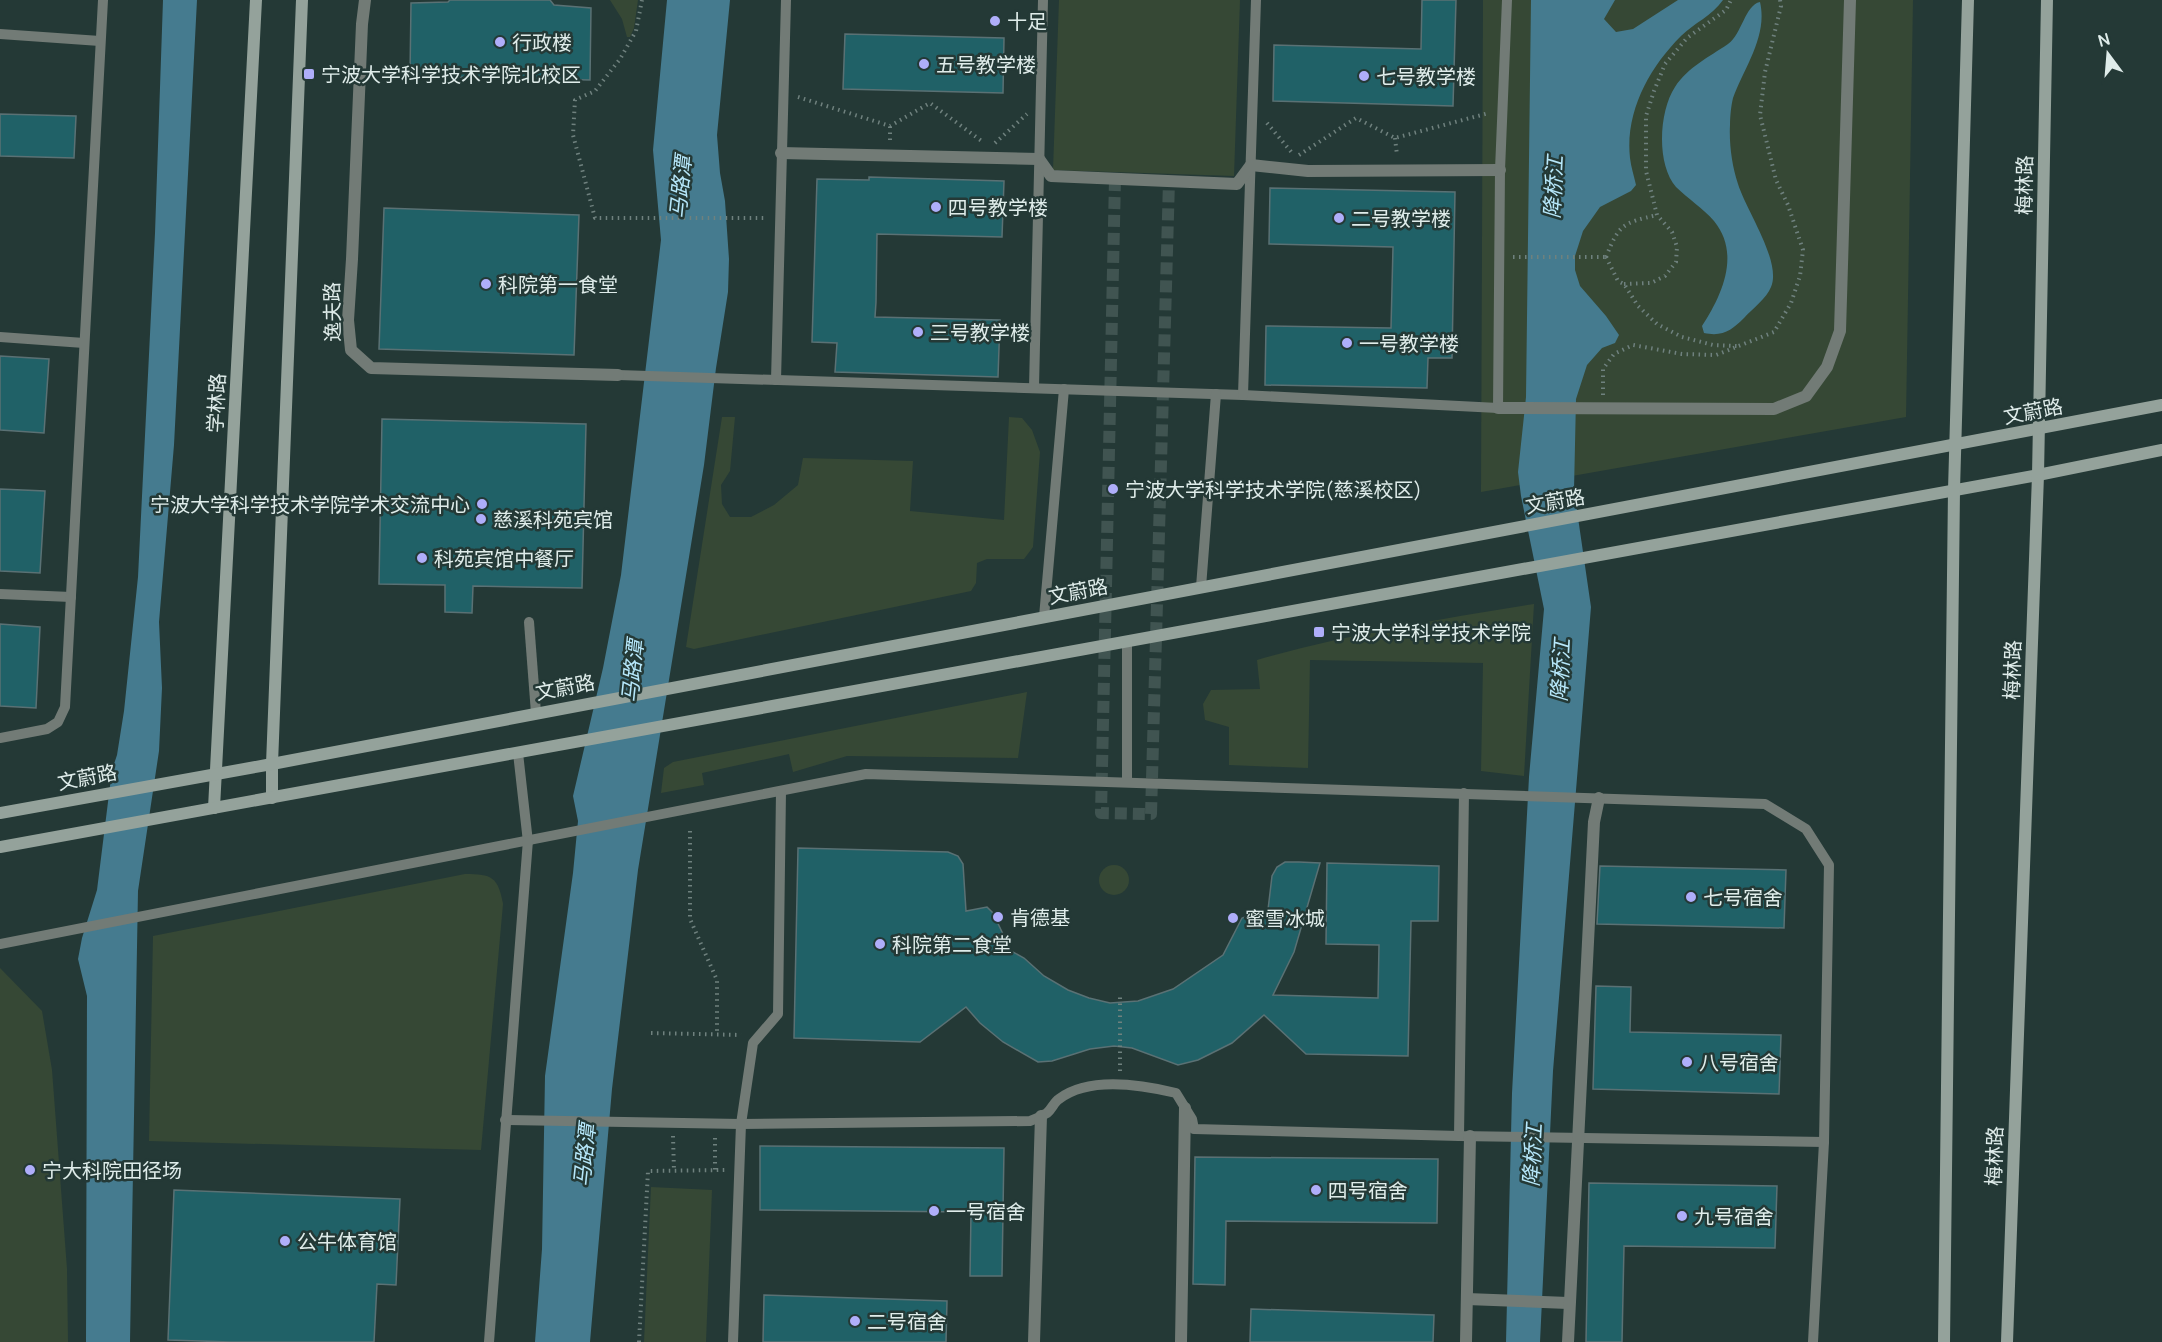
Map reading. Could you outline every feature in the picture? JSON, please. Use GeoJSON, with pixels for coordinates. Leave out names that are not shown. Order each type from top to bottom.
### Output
{"type":"FeatureCollection","features":[{"type":"Feature","properties":{"kind":"main road","name":"学林路"},"geometry":{"type":"LineString","coordinates":[[214,808],[256,0]]}},
{"type":"Feature","properties":{"kind":"main road"},"geometry":{"type":"LineString","coordinates":[[272,798],[303,0]]}},
{"type":"Feature","properties":{"kind":"main road"},"geometry":{"type":"LineString","coordinates":[[1944,1342],[1954,490],[1968,0]]}},
{"type":"Feature","properties":{"kind":"main road","name":"梅林路"},"geometry":{"type":"LineString","coordinates":[[2007,1342],[2038,475],[2048,0]]}},
{"type":"Feature","properties":{"kind":"main road","name":"文蔚路"},"geometry":{"type":"LineString","coordinates":[[0,813],[178,779],[272,764],[2162,405]]}},
{"type":"Feature","properties":{"kind":"main road"},"geometry":{"type":"LineString","coordinates":[[0,847],[1610,554],[2162,450]]}},
{"type":"Feature","properties":{"kind":"street","name":"逸夫路"},"geometry":{"type":"LineString","coordinates":[[365,0],[348,320],[351,350],[371,368],[618,375]]}},
{"type":"Feature","properties":{"kind":"street"},"geometry":{"type":"LineString","coordinates":[[1499,408],[1774,410],[1806,396],[1827,367],[1840,330],[1850,0]]}},
{"type":"Feature","properties":{"kind":"street"},"geometry":{"type":"LineString","coordinates":[[781,153],[1039,159],[1051,176],[1237,184],[1251,165],[1308,171],[1500,170]]}},
{"type":"Feature","properties":{"kind":"street"},"geometry":{"type":"LineString","coordinates":[[1568,1342],[1568,1303],[1594,798]]}},
{"type":"Feature","properties":{"kind":"street"},"geometry":{"type":"LineString","coordinates":[[1181,1342],[1185,1108]]}},
{"type":"Feature","properties":{"kind":"street"},"geometry":{"type":"LineString","coordinates":[[1034,1342],[1041,1116]]}},
{"type":"Feature","properties":{"kind":"street"},"geometry":{"type":"LineString","coordinates":[[1464,1136],[1466,1342]]}},
{"type":"Feature","properties":{"kind":"street"},"geometry":{"type":"LineString","coordinates":[[1467,1299],[1568,1303]]}},
{"type":"Feature","properties":{"kind":"lane"},"geometry":{"type":"LineString","coordinates":[[0,738],[47,729],[58,722],[65,707],[103,0]]}},
{"type":"Feature","properties":{"kind":"lane"},"geometry":{"type":"LineString","coordinates":[[776,380],[786,0]]}},
{"type":"Feature","properties":{"kind":"lane"},"geometry":{"type":"LineString","coordinates":[[1034,388],[1043,0]]}},
{"type":"Feature","properties":{"kind":"lane"},"geometry":{"type":"LineString","coordinates":[[1243,394],[1256,0]]}},
{"type":"Feature","properties":{"kind":"lane"},"geometry":{"type":"LineString","coordinates":[[618,375],[1243,394],[1499,408],[1500,170],[1507,0]]}},
{"type":"Feature","properties":{"kind":"lane"},"geometry":{"type":"LineString","coordinates":[[0,34],[100,41]]}},
{"type":"Feature","properties":{"kind":"lane"},"geometry":{"type":"LineString","coordinates":[[0,337],[84,343]]}},
{"type":"Feature","properties":{"kind":"lane"},"geometry":{"type":"LineString","coordinates":[[1044,617],[1064,389]]}},
{"type":"Feature","properties":{"kind":"lane"},"geometry":{"type":"LineString","coordinates":[[1201,587],[1216,394]]}},
{"type":"Feature","properties":{"kind":"lane"},"geometry":{"type":"LineString","coordinates":[[0,594],[71,597]]}},
{"type":"Feature","properties":{"kind":"lane"},"geometry":{"type":"LineString","coordinates":[[529,622],[536,713]]}},
{"type":"Feature","properties":{"kind":"lane"},"geometry":{"type":"LineString","coordinates":[[1127,642],[1127,782]]}},
{"type":"Feature","properties":{"kind":"lane"},"geometry":{"type":"LineString","coordinates":[[489,1342],[528,841],[518,753]]}},
{"type":"Feature","properties":{"kind":"lane"},"geometry":{"type":"LineString","coordinates":[[0,944],[866,774],[1765,804],[1806,829],[1829,865],[1824,1142],[1813,1342]]}},
{"type":"Feature","properties":{"kind":"lane"},"geometry":{"type":"LineString","coordinates":[[733,1342],[741,1124],[753,1043],[778,1014],[781,791]]}},
{"type":"Feature","properties":{"kind":"lane"},"geometry":{"type":"LineString","coordinates":[[1464,793],[1464,1136]]}},
{"type":"Feature","properties":{"kind":"lane"},"geometry":{"type":"LineString","coordinates":[[505,1120],[741,1124],[1030,1121],[1048,1112],[1058,1099],[1079,1088],[1120,1085],[1148,1086],[1176,1093],[1192,1119],[1194,1129],[1578,1139],[1824,1142]]}},
{"type":"Feature","properties":{"kind":"path"},"geometry":{"type":"LineString","coordinates":[[642,0],[636,30],[620,59],[595,91],[575,100],[573,135],[595,218],[780,218]]}},
{"type":"Feature","properties":{"kind":"path"},"geometry":{"type":"LineString","coordinates":[[1657,215],[1625,224],[1615,235],[1606,257],[1618,281],[1624,284],[1651,282],[1665,276],[1676,262],[1677,247],[1672,232],[1657,215],[1646,171],[1646,116],[1665,64],[1687,38],[1726,10],[1731,0]]}},
{"type":"Feature","properties":{"kind":"path"},"geometry":{"type":"LineString","coordinates":[[1603,408],[1603,369],[1614,354],[1633,345],[1682,354],[1716,355],[1774,332],[1791,303],[1800,276],[1803,250],[1788,205],[1776,180],[1760,115],[1765,72],[1781,6],[1780,0]]}},
{"type":"Feature","properties":{"kind":"path"},"geometry":{"type":"LineString","coordinates":[[783,92],[890,126],[930,103],[991,147],[1041,101]]}},
{"type":"Feature","properties":{"kind":"path"},"geometry":{"type":"LineString","coordinates":[[1253,106],[1308,171]]}},
{"type":"Feature","properties":{"kind":"path"},"geometry":{"type":"LineString","coordinates":[[1296,157],[1356,118],[1395,138],[1503,110]]}},
{"type":"Feature","properties":{"kind":"path"},"geometry":{"type":"LineString","coordinates":[[1514,257],[1606,257]]}},
{"type":"Feature","properties":{"kind":"path"},"geometry":{"type":"LineString","coordinates":[[1624,284],[1638,306],[1657,324],[1682,337],[1713,345],[1741,346]]}},
{"type":"Feature","properties":{"kind":"path"},"geometry":{"type":"LineString","coordinates":[[690,831],[690,919],[717,980],[717,1034]]}},
{"type":"Feature","properties":{"kind":"path"},"geometry":{"type":"LineString","coordinates":[[1120,997],[1120,1085]]}},
{"type":"Feature","properties":{"kind":"path"},"geometry":{"type":"LineString","coordinates":[[651,1033],[760,1035]]}},
{"type":"Feature","properties":{"kind":"path"},"geometry":{"type":"LineString","coordinates":[[673,1122],[674,1171]]}},
{"type":"Feature","properties":{"kind":"path"},"geometry":{"type":"LineString","coordinates":[[714,1122],[715,1170]]}},
{"type":"Feature","properties":{"kind":"path"},"geometry":{"type":"LineString","coordinates":[[639,1342],[648,1171],[740,1170]]}},
{"type":"Feature","properties":{"kind":"green space"},"geometry":{"type":"Polygon","coordinates":[[[610,0],[638,0],[634,28],[630,37],[627,37],[622,19],[610,0]]]}},
{"type":"Feature","properties":{"kind":"green space"},"geometry":{"type":"Polygon","coordinates":[[[1059,0],[1240,0],[1234,176],[1053,170],[1059,0]]]}},
{"type":"Feature","properties":{"kind":"green space"},"geometry":{"type":"Polygon","coordinates":[[[1483,0],[1913,0],[1906,417],[1481,492],[1483,0]]]}},
{"type":"Feature","properties":{"kind":"green space"},"geometry":{"type":"Polygon","coordinates":[[[722,417],[735,417],[730,471],[721,485],[722,504],[730,517],[751,517],[774,505],[798,485],[803,458],[913,461],[910,511],[1004,520],[1009,417],[1022,418],[1032,430],[1040,452],[1033,547],[1024,559],[987,559],[977,563],[976,583],[971,591],[694,649],[686,647],[722,417]]]}},
{"type":"Feature","properties":{"kind":"green space"},"geometry":{"type":"Polygon","coordinates":[[[1534,604],[1524,776],[1481,771],[1483,663],[1310,660],[1308,768],[1229,765],[1229,727],[1205,720],[1203,704],[1211,690],[1260,689],[1257,660],[1429,621],[1534,604]]]}},
{"type":"Feature","properties":{"kind":"green space"},"geometry":{"type":"Polygon","coordinates":[[[1027,692],[1018,758],[847,756],[793,772],[789,754],[702,773],[704,785],[661,793],[664,768],[673,762],[1027,692]]]}},
{"type":"Feature","properties":{"kind":"green space"},"geometry":{"type":"Polygon","coordinates":[[[1114,865],[1120,866],[1128,874],[1128,886],[1120,894],[1114,895],[1108,894],[1100,886],[1099,880],[1100,874],[1108,866],[1114,865]]]}},
{"type":"Feature","properties":{"kind":"green space"},"geometry":{"type":"Polygon","coordinates":[[[465,874],[488,876],[492,879],[499,888],[503,904],[481,1150],[149,1141],[153,936],[465,874]]]}},
{"type":"Feature","properties":{"kind":"green space","name":"宁大科院田径场"},"geometry":{"type":"Polygon","coordinates":[[[0,968],[42,1011],[52,1070],[67,1269],[68,1342],[0,1342],[0,968]]]}},
{"type":"Feature","properties":{"kind":"green space"},"geometry":{"type":"Polygon","coordinates":[[[651,1187],[712,1190],[706,1342],[644,1342],[651,1187]]]}},
{"type":"Feature","properties":{"kind":"water"},"geometry":{"type":"Polygon","coordinates":[[[163,0],[197,0],[174,445],[159,622],[162,688],[159,751],[138,891],[130,1342],[86,1342],[87,996],[78,959],[97,890],[112,770],[117,755],[124,711],[138,577],[155,233],[163,0]]]}},
{"type":"Feature","properties":{"kind":"water","name":"马路潭"},"geometry":{"type":"Polygon","coordinates":[[[667,0],[730,0],[717,135],[725,201],[729,259],[728,292],[704,465],[638,870],[612,1089],[590,1342],[535,1342],[542,1249],[545,1076],[573,873],[578,821],[573,796],[603,668],[621,575],[661,240],[653,150],[667,0]]]}},
{"type":"Feature","properties":{"kind":"water","name":"降桥江"},"geometry":{"type":"Polygon","coordinates":[[[1531,0],[1615,0],[1604,19],[1616,32],[1633,29],[1678,0],[1723,0],[1714,11],[1681,36],[1649,77],[1631,124],[1630,158],[1636,185],[1631,191],[1600,207],[1583,231],[1575,256],[1575,270],[1580,286],[1619,335],[1615,343],[1602,348],[1587,365],[1576,399],[1574,490],[1591,607],[1553,1071],[1540,1342],[1506,1342],[1512,1093],[1529,777],[1544,609],[1518,472],[1526,397],[1531,0]]]}},
{"type":"Feature","properties":{"kind":"water"},"geometry":{"type":"Polygon","coordinates":[[[1760,2],[1761,27],[1754,51],[1733,98],[1730,140],[1738,184],[1768,250],[1773,276],[1771,287],[1766,295],[1735,326],[1727,332],[1704,333],[1702,326],[1722,288],[1726,274],[1726,247],[1722,234],[1714,221],[1676,187],[1670,177],[1663,152],[1663,123],[1670,97],[1680,80],[1692,68],[1728,44],[1737,34],[1751,8],[1760,2]]]}},
{"type":"Feature","properties":{"kind":"building","name":"行政楼"},"geometry":{"type":"Polygon","coordinates":[[[450,0],[550,0],[554,5],[591,8],[590,80],[410,76],[411,3],[448,2],[450,0]]]}},
{"type":"Feature","properties":{"kind":"building","name":"七号教学楼"},"geometry":{"type":"Polygon","coordinates":[[[1422,0],[1456,0],[1453,106],[1273,101],[1274,45],[1421,49],[1422,0]]]}},
{"type":"Feature","properties":{"kind":"building","name":"五号教学楼"},"geometry":{"type":"Polygon","coordinates":[[[845,34],[1004,38],[1003,93],[843,89],[845,34]]]}},
{"type":"Feature","properties":{"kind":"building"},"geometry":{"type":"Polygon","coordinates":[[[0,114],[76,116],[74,158],[0,156],[0,114]]]}},
{"type":"Feature","properties":{"kind":"building"},"geometry":{"type":"Polygon","coordinates":[[[869,177],[1004,181],[1002,237],[877,234],[875,317],[1000,320],[998,377],[835,372],[837,343],[812,342],[817,179],[869,180],[869,177]]]}},
{"type":"Feature","properties":{"kind":"building"},"geometry":{"type":"Polygon","coordinates":[[[1270,188],[1455,192],[1452,358],[1428,358],[1427,388],[1265,385],[1266,326],[1391,328],[1393,247],[1269,244],[1270,188]]]}},
{"type":"Feature","properties":{"kind":"building"},"geometry":{"type":"Polygon","coordinates":[[[384,208],[579,215],[574,355],[379,349],[384,208]]]}},
{"type":"Feature","properties":{"kind":"building"},"geometry":{"type":"Polygon","coordinates":[[[0,356],[49,359],[44,433],[0,430],[0,356]]]}},
{"type":"Feature","properties":{"kind":"building","name":"宁波大学科学技术学院学术交流中心"},"geometry":{"type":"Polygon","coordinates":[[[382,419],[586,424],[582,588],[473,586],[472,613],[445,612],[445,585],[379,584],[382,419]]]}},
{"type":"Feature","properties":{"kind":"building"},"geometry":{"type":"Polygon","coordinates":[[[0,489],[45,491],[40,573],[0,571],[0,489]]]}},
{"type":"Feature","properties":{"kind":"building"},"geometry":{"type":"Polygon","coordinates":[[[0,624],[40,627],[36,708],[0,706],[0,624]]]}},
{"type":"Feature","properties":{"kind":"building"},"geometry":{"type":"Polygon","coordinates":[[[798,848],[948,852],[958,856],[963,864],[966,911],[987,907],[993,913],[1011,951],[1024,958],[1044,976],[1068,990],[1110,1003],[1138,1001],[1173,989],[1223,955],[1242,918],[1248,916],[1267,918],[1272,876],[1277,867],[1285,862],[1320,863],[1294,952],[1273,995],[1378,998],[1379,945],[1326,944],[1327,863],[1439,866],[1438,921],[1411,921],[1408,1056],[1306,1054],[1264,1015],[1232,1043],[1198,1060],[1178,1065],[1132,1048],[1114,1046],[1090,1049],[1052,1061],[1038,1062],[1003,1042],[980,1023],[966,1007],[920,1042],[794,1038],[798,848]]]}},
{"type":"Feature","properties":{"kind":"building","name":"七号宿舍"},"geometry":{"type":"Polygon","coordinates":[[[1600,866],[1786,870],[1784,928],[1597,924],[1600,866]]]}},
{"type":"Feature","properties":{"kind":"building","name":"八号宿舍"},"geometry":{"type":"Polygon","coordinates":[[[1596,986],[1631,987],[1630,1032],[1781,1035],[1779,1094],[1593,1089],[1596,986]]]}},
{"type":"Feature","properties":{"kind":"building","name":"一号宿舍"},"geometry":{"type":"Polygon","coordinates":[[[760,1146],[1004,1148],[1002,1276],[970,1276],[971,1212],[760,1210],[760,1146]]]}},
{"type":"Feature","properties":{"kind":"building","name":"四号宿舍"},"geometry":{"type":"Polygon","coordinates":[[[1195,1157],[1438,1159],[1437,1223],[1226,1221],[1225,1285],[1193,1284],[1195,1157]]]}},
{"type":"Feature","properties":{"kind":"building","name":"九号宿舍"},"geometry":{"type":"Polygon","coordinates":[[[1589,1183],[1777,1186],[1775,1248],[1624,1246],[1622,1342],[1586,1342],[1589,1183]]]}},
{"type":"Feature","properties":{"kind":"building","name":"公牛体育馆"},"geometry":{"type":"Polygon","coordinates":[[[174,1190],[400,1199],[396,1285],[377,1284],[374,1342],[168,1340],[174,1190]]]}},
{"type":"Feature","properties":{"kind":"building","name":"二号宿舍"},"geometry":{"type":"Polygon","coordinates":[[[764,1295],[947,1301],[946,1342],[763,1342],[764,1295]]]}},
{"type":"Feature","properties":{"kind":"building"},"geometry":{"type":"Polygon","coordinates":[[[1251,1309],[1434,1315],[1433,1342],[1250,1342],[1251,1309]]]}},
{"type":"Feature","properties":{"kind":"tunnel"},"geometry":{"type":"LineString","coordinates":[[1115,179],[1101,813],[1151,814],[1169,181]]}},
{"type":"Feature","properties":{"kind":"place","name":"十足"},"geometry":{"type":"Point","coordinates":[995,21]}},
{"type":"Feature","properties":{"kind":"place","name":"行政楼"},"geometry":{"type":"Point","coordinates":[500,42]}},
{"type":"Feature","properties":{"kind":"place","name":"五号教学楼"},"geometry":{"type":"Point","coordinates":[924,64]}},
{"type":"Feature","properties":{"kind":"place","name":"宁波大学科学技术学院北校区"},"geometry":{"type":"Point","coordinates":[309,74]}},
{"type":"Feature","properties":{"kind":"place","name":"七号教学楼"},"geometry":{"type":"Point","coordinates":[1364,76]}},
{"type":"Feature","properties":{"kind":"place","name":"四号教学楼"},"geometry":{"type":"Point","coordinates":[936,207]}},
{"type":"Feature","properties":{"kind":"place","name":"二号教学楼"},"geometry":{"type":"Point","coordinates":[1339,218]}},
{"type":"Feature","properties":{"kind":"place","name":"科院第一食堂"},"geometry":{"type":"Point","coordinates":[486,284]}},
{"type":"Feature","properties":{"kind":"place","name":"三号教学楼"},"geometry":{"type":"Point","coordinates":[918,332]}},
{"type":"Feature","properties":{"kind":"place","name":"一号教学楼"},"geometry":{"type":"Point","coordinates":[1347,343]}},
{"type":"Feature","properties":{"kind":"place","name":"宁波大学科学技术学院(慈溪校区)"},"geometry":{"type":"Point","coordinates":[1113,489]}},
{"type":"Feature","properties":{"kind":"place","name":"宁波大学科学技术学院学术交流中心"},"geometry":{"type":"Point","coordinates":[482,504]}},
{"type":"Feature","properties":{"kind":"place","name":"慈溪科苑宾馆"},"geometry":{"type":"Point","coordinates":[481,519]}},
{"type":"Feature","properties":{"kind":"place","name":"科苑宾馆中餐厅"},"geometry":{"type":"Point","coordinates":[422,558]}},
{"type":"Feature","properties":{"kind":"place","name":"宁波大学科学技术学院"},"geometry":{"type":"Point","coordinates":[1319,632]}},
{"type":"Feature","properties":{"kind":"place","name":"七号宿舍"},"geometry":{"type":"Point","coordinates":[1691,897]}},
{"type":"Feature","properties":{"kind":"place","name":"肯德基"},"geometry":{"type":"Point","coordinates":[998,917]}},
{"type":"Feature","properties":{"kind":"place","name":"蜜雪冰城"},"geometry":{"type":"Point","coordinates":[1233,918]}},
{"type":"Feature","properties":{"kind":"place","name":"科院第二食堂"},"geometry":{"type":"Point","coordinates":[880,944]}},
{"type":"Feature","properties":{"kind":"place","name":"八号宿舍"},"geometry":{"type":"Point","coordinates":[1687,1062]}},
{"type":"Feature","properties":{"kind":"place","name":"宁大科院田径场"},"geometry":{"type":"Point","coordinates":[30,1170]}},
{"type":"Feature","properties":{"kind":"place","name":"四号宿舍"},"geometry":{"type":"Point","coordinates":[1316,1190]}},
{"type":"Feature","properties":{"kind":"place","name":"一号宿舍"},"geometry":{"type":"Point","coordinates":[934,1211]}},
{"type":"Feature","properties":{"kind":"place","name":"九号宿舍"},"geometry":{"type":"Point","coordinates":[1682,1216]}},
{"type":"Feature","properties":{"kind":"place","name":"公牛体育馆"},"geometry":{"type":"Point","coordinates":[285,1241]}},
{"type":"Feature","properties":{"kind":"place","name":"二号宿舍"},"geometry":{"type":"Point","coordinates":[855,1321]}}]}
